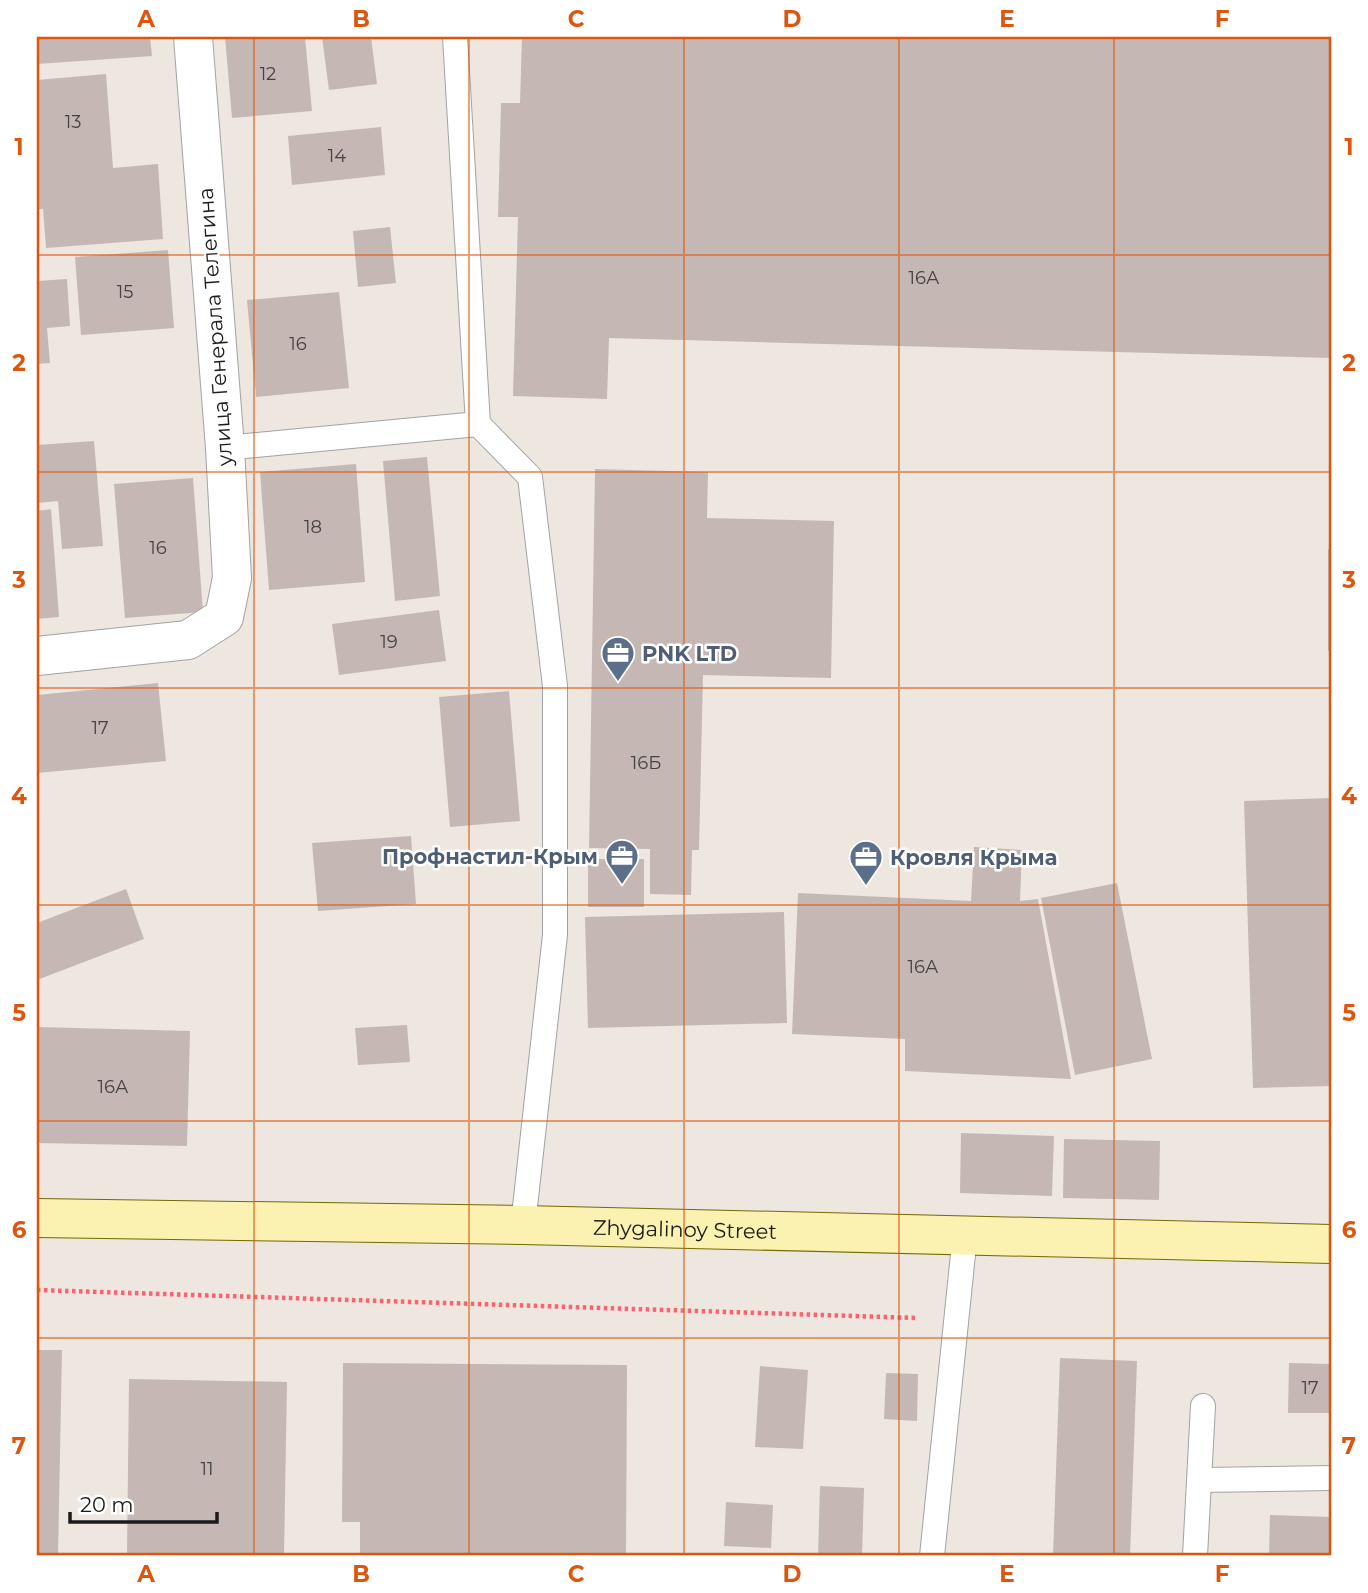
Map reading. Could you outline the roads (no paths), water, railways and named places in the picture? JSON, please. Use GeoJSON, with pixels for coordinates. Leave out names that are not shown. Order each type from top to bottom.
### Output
{"type":"FeatureCollection","features":[{"type":"Feature","properties":{"kind":"main road","name":"Zhygalinoy Street"},"geometry":{"type":"LineString","coordinates":[[37,1218],[523,1225],[1331,1244]]}},
{"type":"Feature","properties":{"kind":"street","name":"улица Генерала Телегина"},"geometry":{"type":"LineString","coordinates":[[37,656],[188,640],[224,617],[232,578],[225,447],[193,37]]}},
{"type":"Feature","properties":{"kind":"lane"},"geometry":{"type":"LineString","coordinates":[[455,37],[478,424],[530,477],[555,686],[555,935],[523,1225]]}},
{"type":"Feature","properties":{"kind":"lane"},"geometry":{"type":"LineString","coordinates":[[225,447],[478,424]]}},
{"type":"Feature","properties":{"kind":"lane"},"geometry":{"type":"LineString","coordinates":[[932,1556],[965,1235]]}},
{"type":"Feature","properties":{"kind":"lane"},"geometry":{"type":"LineString","coordinates":[[1195,1556],[1203,1406]]}},
{"type":"Feature","properties":{"kind":"lane"},"geometry":{"type":"LineString","coordinates":[[1200,1480],[1331,1478]]}},
{"type":"Feature","properties":{"kind":"place","name":"PNK LTD"},"geometry":{"type":"Point","coordinates":[618,683]}},
{"type":"Feature","properties":{"kind":"place","name":"Профнастил-Крым"},"geometry":{"type":"Point","coordinates":[622,886]}},
{"type":"Feature","properties":{"kind":"place","name":"Кровля Крыма"},"geometry":{"type":"Point","coordinates":[866,887]}}]}
